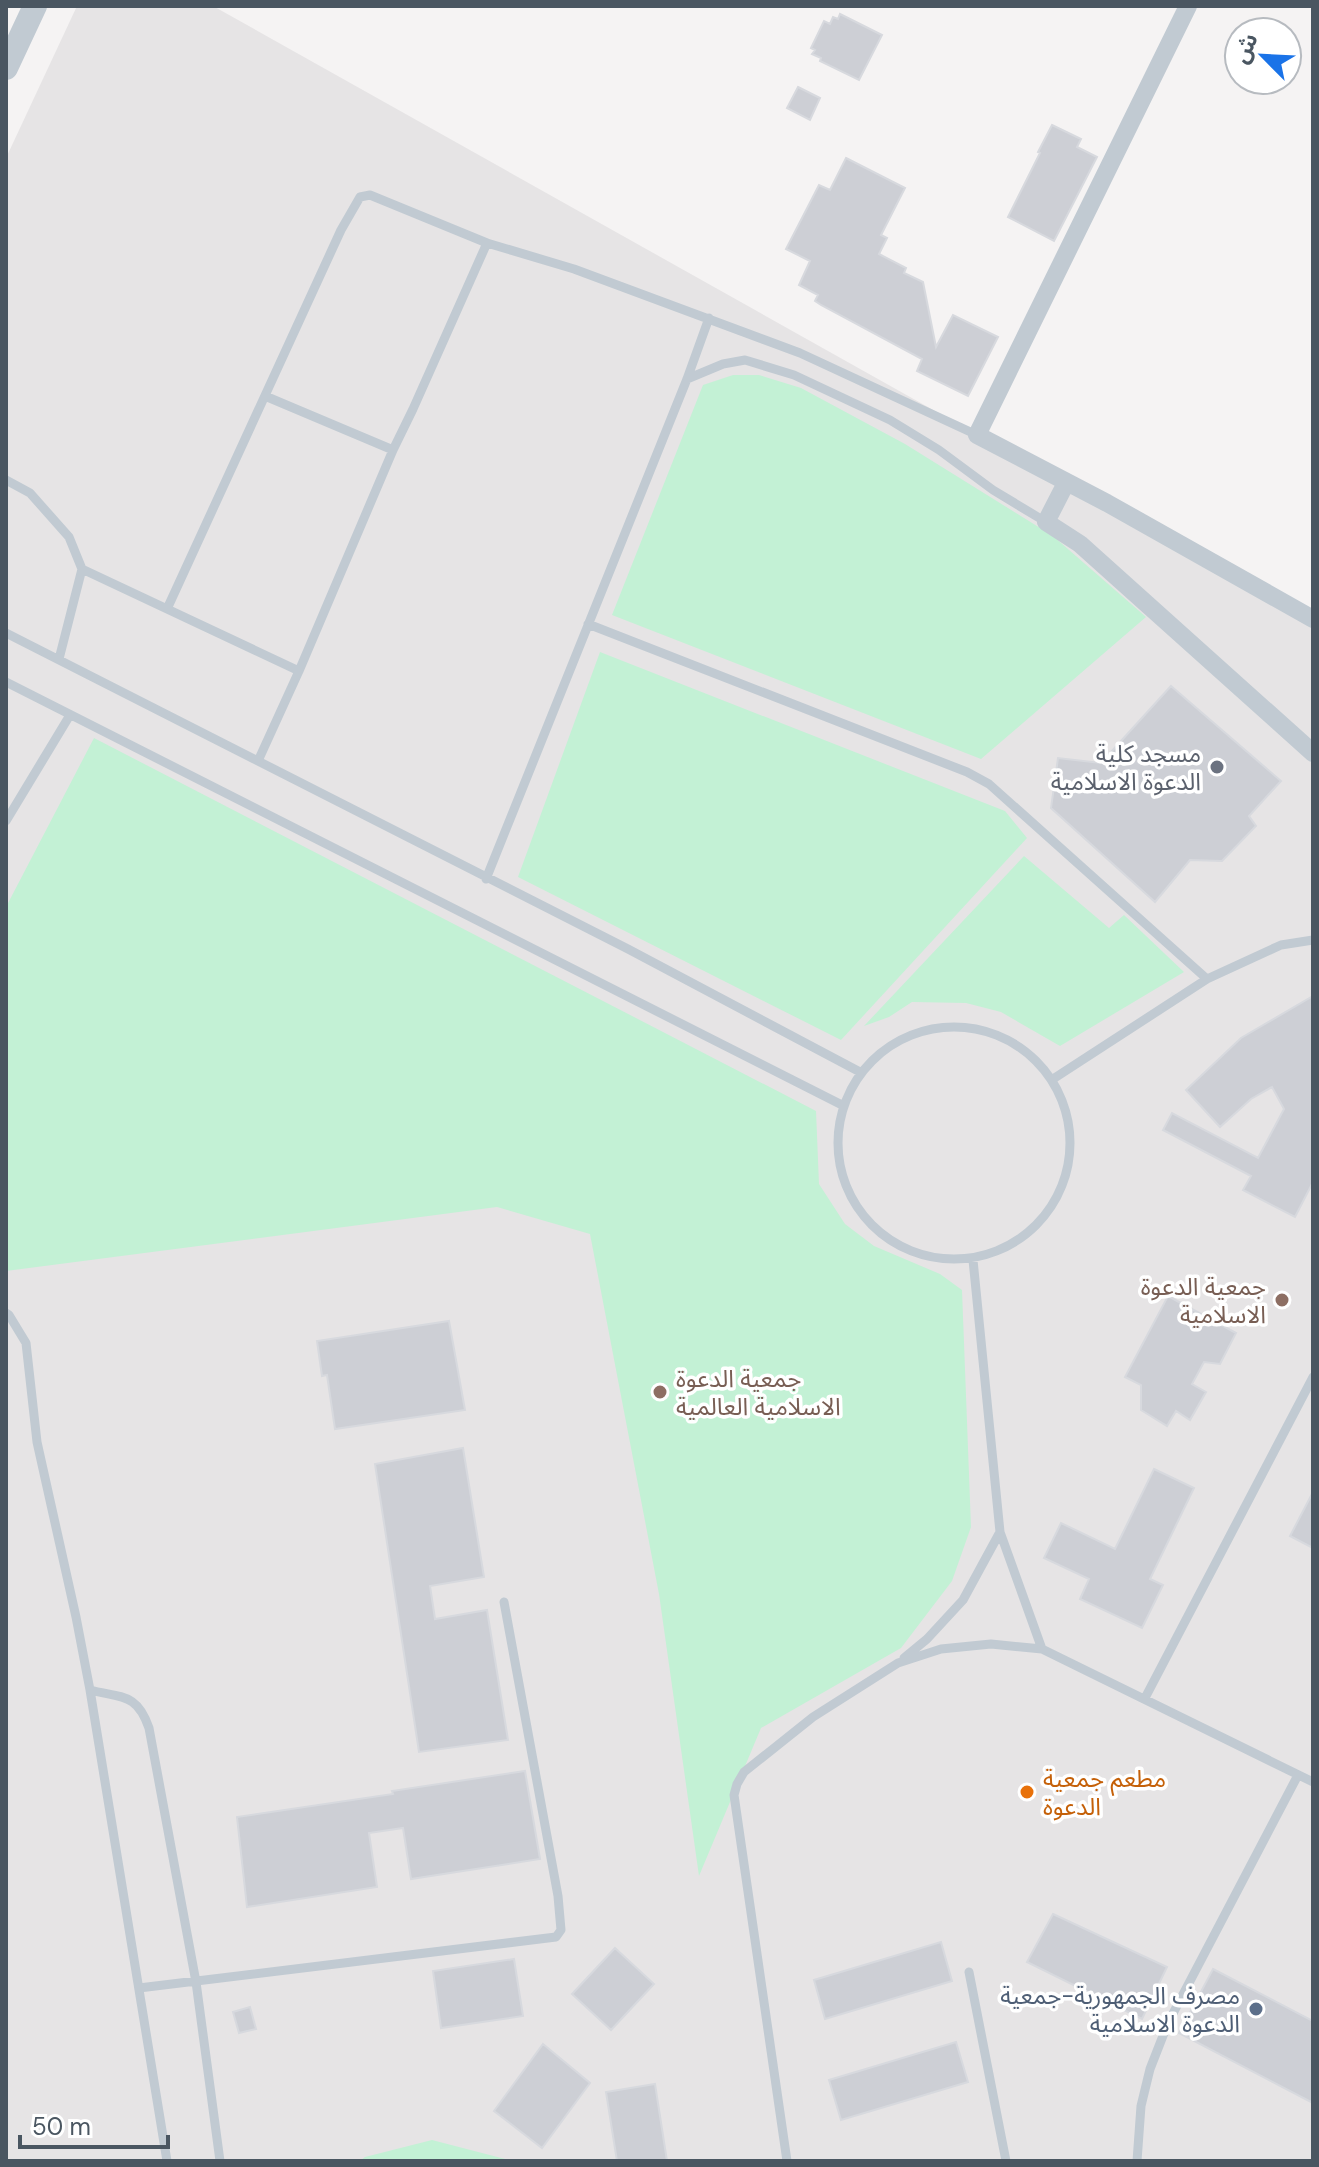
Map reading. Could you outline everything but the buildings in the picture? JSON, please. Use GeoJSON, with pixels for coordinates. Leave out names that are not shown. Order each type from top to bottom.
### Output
{"type":"FeatureCollection","features":[{"type":"Feature","properties":{"kind":"street"},"geometry":{"type":"LineString","coordinates":[[6,68],[35,6]]}},
{"type":"Feature","properties":{"kind":"street"},"geometry":{"type":"LineString","coordinates":[[1188,6],[977,435],[1107,503],[1313,619]]}},
{"type":"Feature","properties":{"kind":"street"},"geometry":{"type":"LineString","coordinates":[[1066,483],[1046,522],[1080,544],[1313,753]]}},
{"type":"Feature","properties":{"kind":"lane"},"geometry":{"type":"LineString","coordinates":[[167,609],[341,230],[360,197],[370,195],[487,243],[574,269],[800,353],[977,435]]}},
{"type":"Feature","properties":{"kind":"lane"},"geometry":{"type":"LineString","coordinates":[[258,761],[487,243]]}},
{"type":"Feature","properties":{"kind":"lane"},"geometry":{"type":"LineString","coordinates":[[486,879],[709,318]]}},
{"type":"Feature","properties":{"kind":"lane"},"geometry":{"type":"LineString","coordinates":[[687,379],[709,368],[745,360],[794,375],[890,420],[1046,522]]}},
{"type":"Feature","properties":{"kind":"lane"},"geometry":{"type":"LineString","coordinates":[[265,396],[393,450]]}},
{"type":"Feature","properties":{"kind":"lane"},"geometry":{"type":"LineString","coordinates":[[6,480],[30,493],[69,537],[82,569],[59,659]]}},
{"type":"Feature","properties":{"kind":"lane"},"geometry":{"type":"LineString","coordinates":[[82,569],[299,671]]}},
{"type":"Feature","properties":{"kind":"lane"},"geometry":{"type":"LineString","coordinates":[[588,624],[953,766],[989,784],[1207,979]]}},
{"type":"Feature","properties":{"kind":"lane"},"geometry":{"type":"LineString","coordinates":[[6,633],[628,949],[860,1072]]}},
{"type":"Feature","properties":{"kind":"lane"},"geometry":{"type":"LineString","coordinates":[[6,682],[842,1105]]}},
{"type":"Feature","properties":{"kind":"lane"},"geometry":{"type":"LineString","coordinates":[[6,821],[70,715]]}},
{"type":"Feature","properties":{"kind":"lane"},"geometry":{"type":"LineString","coordinates":[[1053,1079],[1207,979],[1281,945],[1313,940]]}},
{"type":"Feature","properties":{"kind":"lane"},"geometry":{"type":"LineString","coordinates":[[959,1025],[1012,1040],[1053,1079],[1072,1134],[1062,1191],[1026,1237],[973,1260],[913,1255],[864,1220],[838,1166],[842,1105],[860,1072],[903,1036],[959,1025]]}},
{"type":"Feature","properties":{"kind":"lane"},"geometry":{"type":"LineString","coordinates":[[973,1260],[1000,1532],[1042,1649]]}},
{"type":"Feature","properties":{"kind":"lane"},"geometry":{"type":"LineString","coordinates":[[6,1313],[26,1343],[37,1442],[90,1690],[167,2161]]}},
{"type":"Feature","properties":{"kind":"lane"},"geometry":{"type":"LineString","coordinates":[[1145,1698],[1313,1377]]}},
{"type":"Feature","properties":{"kind":"lane"},"geometry":{"type":"LineString","coordinates":[[787,2161],[734,1795],[737,1784],[756,1761],[813,1717],[898,1663],[927,1639],[963,1600],[1000,1532]]}},
{"type":"Feature","properties":{"kind":"lane"},"geometry":{"type":"LineString","coordinates":[[139,1988],[556,1937],[561,1930],[558,1896],[504,1602]]}},
{"type":"Feature","properties":{"kind":"lane"},"geometry":{"type":"LineString","coordinates":[[898,1663],[941,1649],[991,1644],[1042,1649],[1313,1782]]}},
{"type":"Feature","properties":{"kind":"lane"},"geometry":{"type":"LineString","coordinates":[[90,1690],[133,1700],[146,1719],[196,1982],[220,2161]]}},
{"type":"Feature","properties":{"kind":"lane"},"geometry":{"type":"LineString","coordinates":[[1137,2161],[1141,2106],[1150,2069],[1168,2023],[1298,1775]]}},
{"type":"Feature","properties":{"kind":"lane"},"geometry":{"type":"LineString","coordinates":[[969,1972],[1006,2161]]}},
{"type":"Feature","properties":{"kind":"shaded area","name":"جمعية الدعوة الاسلامية العالمية"},"geometry":{"type":"Polygon","coordinates":[[[77,6],[213,6],[1313,623],[1313,2161],[6,2161],[6,158],[77,6]]]}},
{"type":"Feature","properties":{"kind":"green space"},"geometry":{"type":"Polygon","coordinates":[[[733,375],[759,375],[801,388],[905,444],[1053,536],[1146,617],[981,759],[612,615],[703,385],[733,375]]]}},
{"type":"Feature","properties":{"kind":"green space"},"geometry":{"type":"Polygon","coordinates":[[[600,652],[1005,811],[1027,838],[841,1040],[518,877],[600,652]]]}},
{"type":"Feature","properties":{"kind":"green space"},"geometry":{"type":"Polygon","coordinates":[[[94,738],[816,1111],[819,1184],[845,1224],[874,1246],[940,1274],[962,1290],[971,1527],[952,1581],[901,1648],[761,1728],[699,1876],[659,1594],[590,1234],[497,1207],[6,1271],[6,907],[94,738]]]}},
{"type":"Feature","properties":{"kind":"green space"},"geometry":{"type":"Polygon","coordinates":[[[1024,856],[1109,928],[1124,915],[1184,972],[1060,1046],[1001,1012],[966,1003],[912,1002],[889,1017],[864,1026],[1024,856]]]}},
{"type":"Feature","properties":{"kind":"green space"},"geometry":{"type":"Polygon","coordinates":[[[432,2140],[511,2161],[360,2161],[365,2157],[432,2140]]]}},
{"type":"Feature","properties":{"kind":"place","name":"مسجد كلية الدعوة الاسلامية"},"geometry":{"type":"Point","coordinates":[1217,767]}},
{"type":"Feature","properties":{"kind":"place","name":"جمعية الدعوة الاسلامية"},"geometry":{"type":"Point","coordinates":[1282,1300]}},
{"type":"Feature","properties":{"kind":"place","name":"جمعية الدعوة الاسلامية العالمية"},"geometry":{"type":"Point","coordinates":[660,1392]}},
{"type":"Feature","properties":{"kind":"place","name":"مطعم جمعية الدعوة"},"geometry":{"type":"Point","coordinates":[1027,1792]}},
{"type":"Feature","properties":{"kind":"place","name":"مصرف الجمهورية-جمعية الدعوة الاسلامية"},"geometry":{"type":"Point","coordinates":[1256,2009]}}]}
